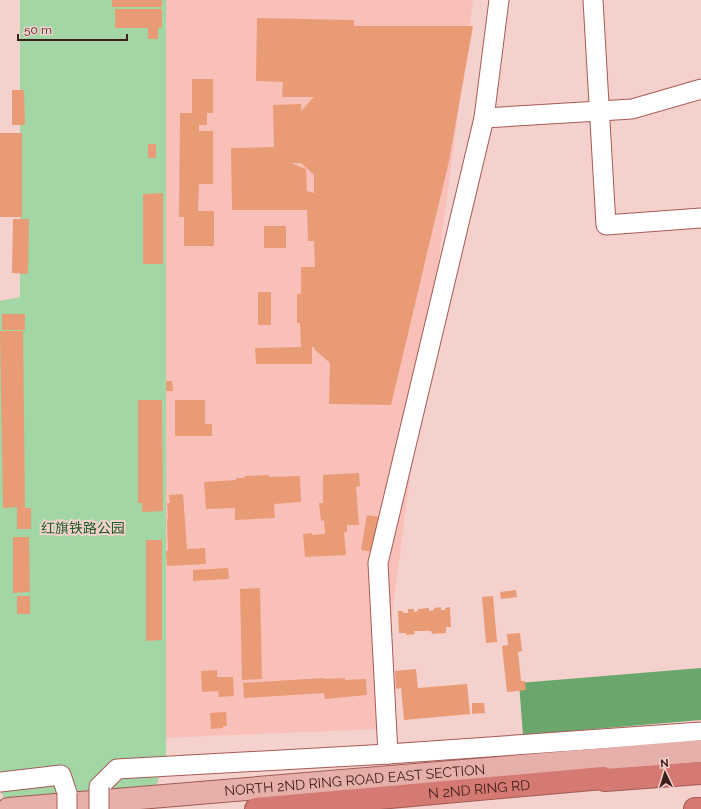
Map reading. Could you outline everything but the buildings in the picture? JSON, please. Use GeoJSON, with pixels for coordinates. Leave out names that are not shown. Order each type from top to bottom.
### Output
{"type":"FeatureCollection","features":[{"type":"Feature","properties":{"kind":"highway","name":"N 2ND RING RD"},"geometry":{"type":"LineString","coordinates":[[256,809],[603,778],[605,780],[701,773]]}},
{"type":"Feature","properties":{"kind":"highway"},"geometry":{"type":"LineString","coordinates":[[695,809],[701,808]]}},
{"type":"Feature","properties":{"kind":"main road","name":"NORTH 2ND RING ROAD EAST SECTION"},"geometry":{"type":"LineString","coordinates":[[8,809],[701,751]]}},
{"type":"Feature","properties":{"kind":"street"},"geometry":{"type":"LineString","coordinates":[[388,754],[378,563],[484,118],[499,0]]}},
{"type":"Feature","properties":{"kind":"street"},"geometry":{"type":"LineString","coordinates":[[593,0],[606,225],[701,218]]}},
{"type":"Feature","properties":{"kind":"street"},"geometry":{"type":"LineString","coordinates":[[484,118],[632,109],[701,89]]}},
{"type":"Feature","properties":{"kind":"street"},"geometry":{"type":"LineString","coordinates":[[99,809],[99,787],[117,769],[388,754],[701,732]]}},
{"type":"Feature","properties":{"kind":"street"},"geometry":{"type":"LineString","coordinates":[[0,782],[61,775],[67,801]]}},
{"type":"Feature","properties":{"kind":"shaded area"},"geometry":{"type":"Polygon","coordinates":[[[108,0],[473,0],[377,729],[115,740],[108,0]]]}},
{"type":"Feature","properties":{"kind":"green space","name":"红旗铁路公园"},"geometry":{"type":"Polygon","coordinates":[[[20,0],[166,0],[166,755],[149,809],[6,809],[0,785],[0,301],[20,297],[20,0]]]}},
{"type":"Feature","properties":{"kind":"green space"},"geometry":{"type":"Polygon","coordinates":[[[701,668],[701,720],[523,735],[519,683],[701,668]]]}}]}
